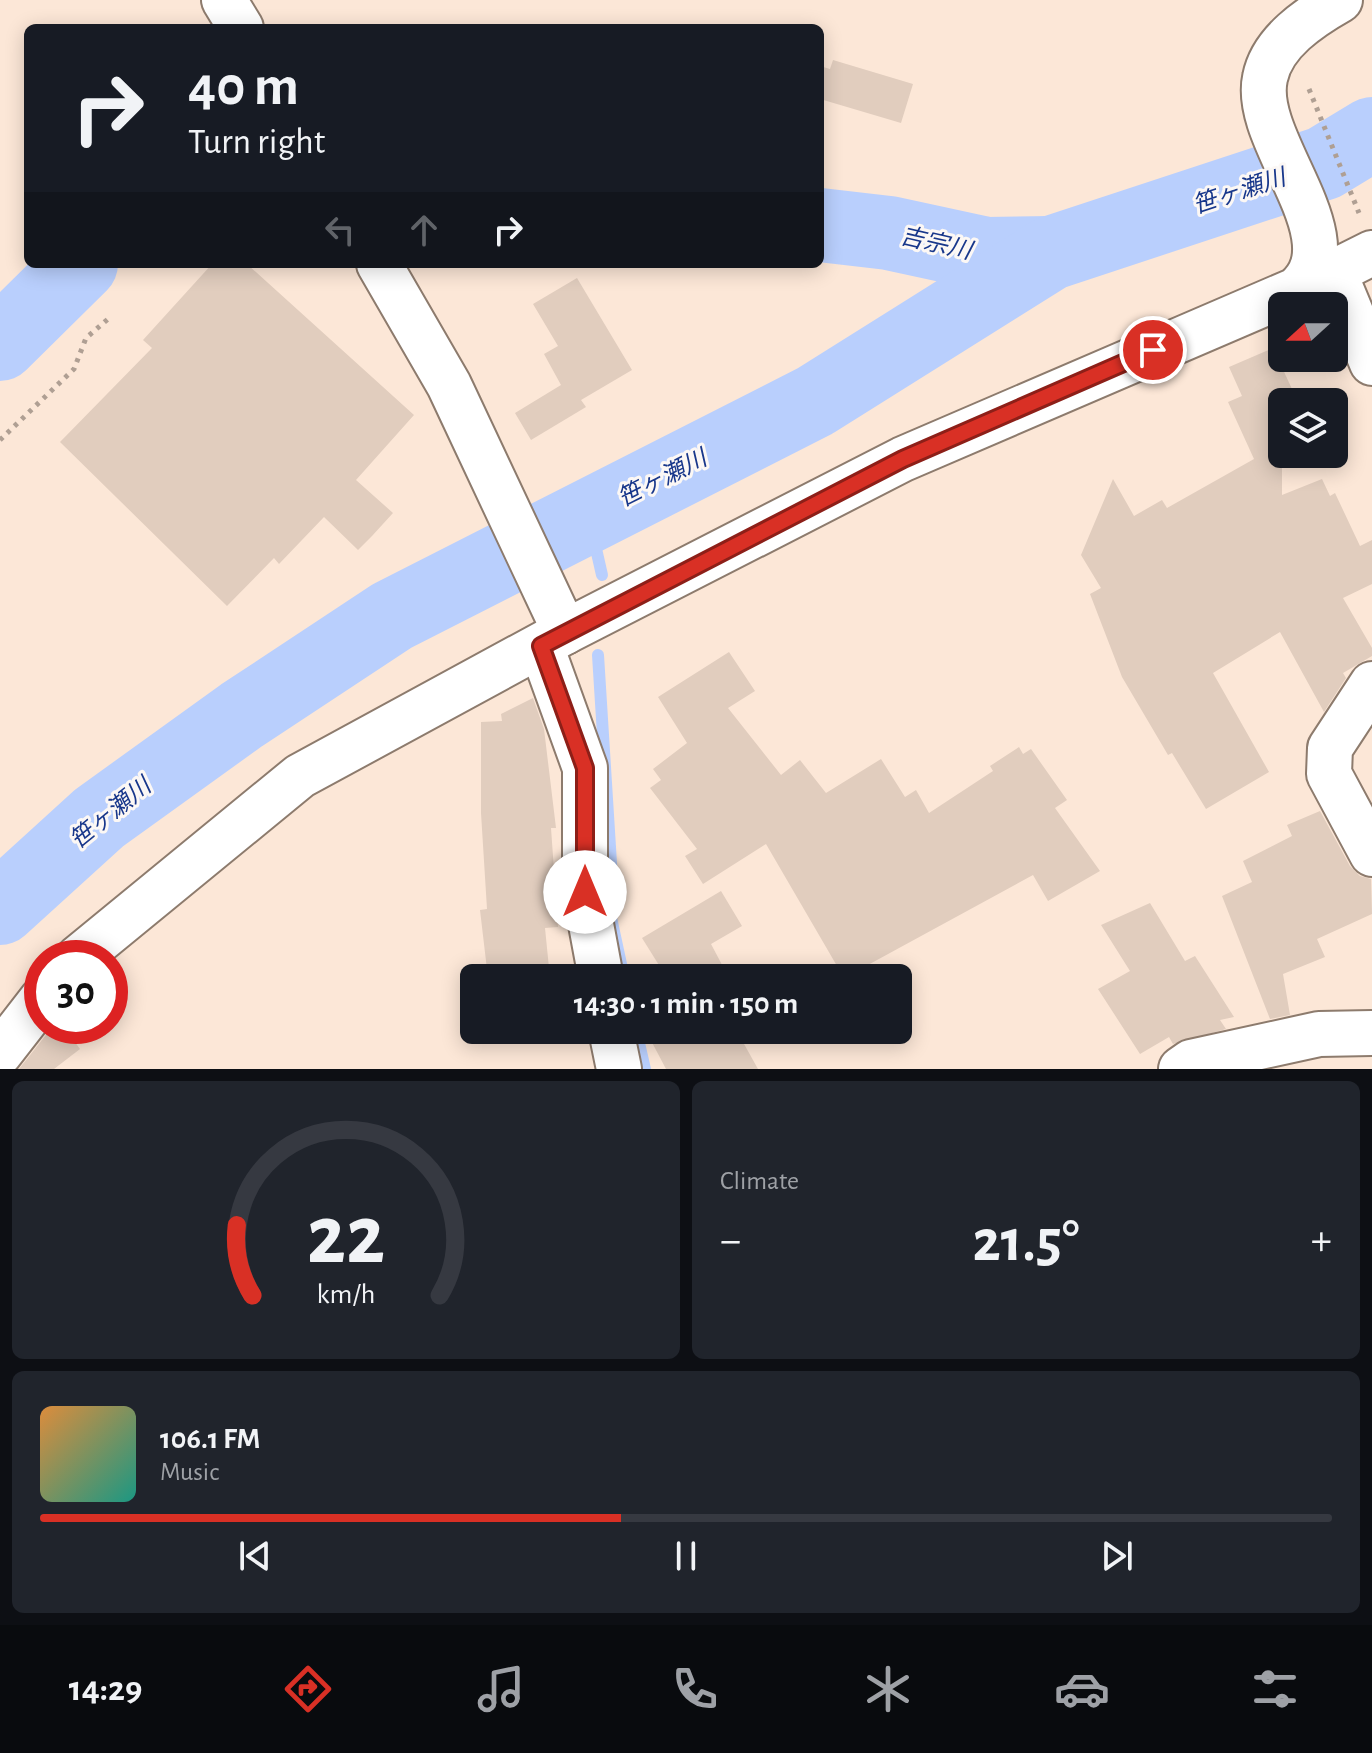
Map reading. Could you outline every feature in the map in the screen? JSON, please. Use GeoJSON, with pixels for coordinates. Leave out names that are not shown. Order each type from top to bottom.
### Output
{"type":"FeatureCollection","features":[{"type":"Feature","properties":{"kind":"street"},"geometry":{"type":"LineString","coordinates":[[224,0],[239,24]]}},
{"type":"Feature","properties":{"kind":"street"},"geometry":{"type":"LineString","coordinates":[[1340,0],[1308,18],[1279,48],[1265,76],[1265,107],[1340,252],[1372,363]]}},
{"type":"Feature","properties":{"kind":"street"},"geometry":{"type":"LineString","coordinates":[[100,940],[300,776],[553,639],[903,459],[1296,290],[1340,252]]}},
{"type":"Feature","properties":{"kind":"street"},"geometry":{"type":"LineString","coordinates":[[381,268],[449,385],[499,495],[553,639],[585,768],[585,892],[598,964]]}},
{"type":"Feature","properties":{"kind":"street"},"geometry":{"type":"LineString","coordinates":[[1372,684],[1330,748],[1329,774],[1372,854]]}},
{"type":"Feature","properties":{"kind":"street"},"geometry":{"type":"LineString","coordinates":[[0,1053],[24,1022]]}},
{"type":"Feature","properties":{"kind":"street"},"geometry":{"type":"LineString","coordinates":[[1181,1069],[1191,1062],[1319,1034],[1372,1033]]}},
{"type":"Feature","properties":{"kind":"street"},"geometry":{"type":"LineString","coordinates":[[614,1044],[619,1069]]}},
{"type":"Feature","properties":{"kind":"path"},"geometry":{"type":"LineString","coordinates":[[1307,83],[1340,252]]}},
{"type":"Feature","properties":{"kind":"path"},"geometry":{"type":"LineString","coordinates":[[0,440],[74,369],[86,338],[108,319]]}},
{"type":"Feature","properties":{"kind":"building"},"geometry":{"type":"Polygon","coordinates":[[[833,60],[913,84],[901,123],[824,100],[824,67],[830,69],[833,60]]]}},
{"type":"Feature","properties":{"kind":"building"},"geometry":{"type":"Polygon","coordinates":[[[208,268],[251,268],[414,415],[356,480],[393,513],[358,550],[324,517],[279,564],[274,558],[227,606],[60,442],[152,348],[143,340],[208,268]]]}},
{"type":"Feature","properties":{"kind":"building"},"geometry":{"type":"Polygon","coordinates":[[[577,278],[632,370],[581,400],[586,407],[531,440],[515,413],[561,385],[544,354],[558,346],[533,304],[577,278]]]}},
{"type":"Feature","properties":{"kind":"building"},"geometry":{"type":"Polygon","coordinates":[[[1268,350],[1268,372],[1284,372],[1292,388],[1268,388],[1268,468],[1282,468],[1282,495],[1322,479],[1330,496],[1335,493],[1360,546],[1372,540],[1372,584],[1343,598],[1372,648],[1372,656],[1343,673],[1346,678],[1324,712],[1280,632],[1213,673],[1269,772],[1206,809],[1172,753],[1168,755],[1122,677],[1090,594],[1101,588],[1081,555],[1113,479],[1134,516],[1162,500],[1167,508],[1254,459],[1228,402],[1242,396],[1229,367],[1268,350]]]}},
{"type":"Feature","properties":{"kind":"building"},"geometry":{"type":"Polygon","coordinates":[[[729,652],[755,691],[728,708],[781,775],[800,760],[826,793],[881,759],[905,797],[916,790],[929,813],[993,771],[990,766],[1019,747],[1023,754],[1031,749],[1067,800],[1055,808],[1100,871],[1048,901],[1033,875],[870,964],[836,964],[766,844],[703,884],[685,856],[697,849],[650,788],[661,780],[653,769],[687,743],[658,697],[729,652]]]}},
{"type":"Feature","properties":{"kind":"building"},"geometry":{"type":"Polygon","coordinates":[[[533,698],[544,729],[556,828],[551,828],[558,927],[545,928],[549,964],[486,964],[480,910],[487,909],[481,813],[481,722],[502,721],[501,714],[533,698]]]}},
{"type":"Feature","properties":{"kind":"building"},"geometry":{"type":"Polygon","coordinates":[[[1320,811],[1350,866],[1360,876],[1371,879],[1372,914],[1317,939],[1325,957],[1283,974],[1290,1015],[1270,1019],[1222,896],[1252,882],[1243,861],[1292,836],[1287,825],[1320,811]]]}},
{"type":"Feature","properties":{"kind":"building"},"geometry":{"type":"Polygon","coordinates":[[[721,891],[742,926],[711,944],[722,964],[658,964],[642,938],[721,891]]]}},
{"type":"Feature","properties":{"kind":"building"},"geometry":{"type":"Polygon","coordinates":[[[1150,903],[1185,961],[1195,956],[1234,1017],[1220,1020],[1226,1029],[1173,1044],[1169,1037],[1140,1054],[1098,989],[1130,971],[1101,925],[1150,903]]]}},
{"type":"Feature","properties":{"kind":"building"},"geometry":{"type":"Polygon","coordinates":[[[39,1044],[76,1044],[80,1049],[54,1069],[19,1069],[39,1044]]]}},
{"type":"Feature","properties":{"kind":"building"},"geometry":{"type":"Polygon","coordinates":[[[653,1044],[744,1044],[758,1069],[666,1069],[653,1044]]]}},
{"type":"Feature","properties":{"kind":"waterway","name":"笹ヶ瀬川"},"geometry":{"type":"LineString","coordinates":[[0,908],[99,818],[242,715],[392,616],[815,401],[1051,253],[1324,163],[1372,134]]}},
{"type":"Feature","properties":{"kind":"waterway","name":"吉宗川"},"geometry":{"type":"LineString","coordinates":[[824,225],[889,233],[986,254],[1051,253]]}},
{"type":"Feature","properties":{"kind":"waterway","name":"吉宗川"},"geometry":{"type":"LineString","coordinates":[[0,344],[77,268]]}},
{"type":"Feature","properties":{"kind":"waterway"},"geometry":{"type":"LineString","coordinates":[[589,518],[602,575]]}},
{"type":"Feature","properties":{"kind":"waterway"},"geometry":{"type":"LineString","coordinates":[[598,655],[612,879],[610,913],[621,964]]}},
{"type":"Feature","properties":{"kind":"waterway"},"geometry":{"type":"LineString","coordinates":[[639,1044],[645,1069]]}},
{"type":"Feature","properties":{"kind":"route"},"geometry":{"type":"LineString","coordinates":[[585,892],[585,768],[541,646],[903,459],[1153,350]]}}]}
